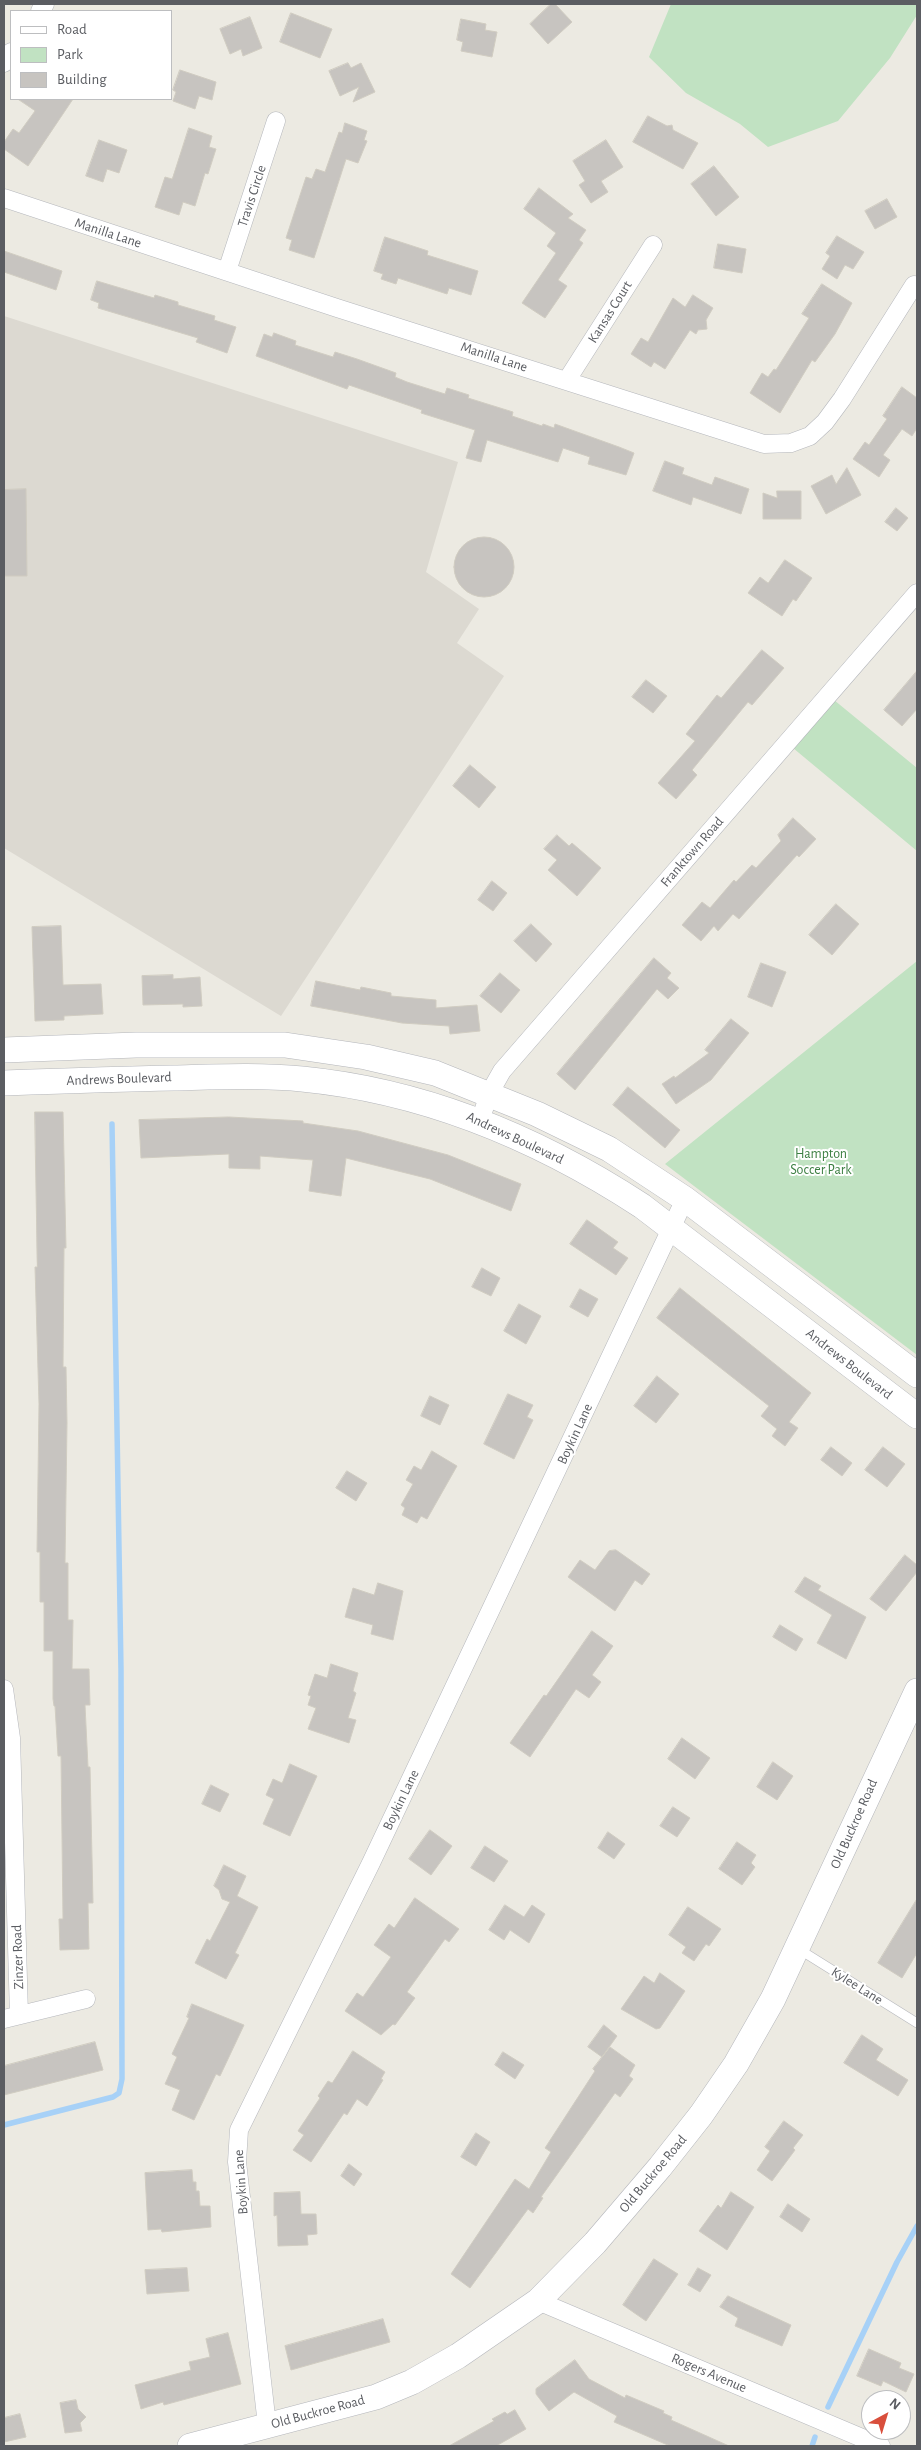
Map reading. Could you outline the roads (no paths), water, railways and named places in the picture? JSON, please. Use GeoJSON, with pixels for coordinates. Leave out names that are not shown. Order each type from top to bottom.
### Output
{"type":"FeatureCollection","features":[{"type":"Feature","properties":{"kind":"street","name":"Travis Circle"},"geometry":{"type":"LineString","coordinates":[[227,271],[276,121]]}},
{"type":"Feature","properties":{"kind":"street","name":"Manilla Lane"},"geometry":{"type":"LineString","coordinates":[[4,198],[764,444],[791,444],[810,436],[825,422],[842,400],[914,285]]}},
{"type":"Feature","properties":{"kind":"street","name":"Kansas Court"},"geometry":{"type":"LineString","coordinates":[[567,380],[652,244]]}},
{"type":"Feature","properties":{"kind":"street","name":"Franktown Road"},"geometry":{"type":"LineString","coordinates":[[480,1120],[489,1094],[502,1071],[917,593]]}},
{"type":"Feature","properties":{"kind":"street","name":"Andrews Boulevard"},"geometry":{"type":"LineString","coordinates":[[4,1050],[136,1045],[285,1045],[383,1061],[435,1074],[489,1094],[609,1149],[685,1200],[917,1375]]}},
{"type":"Feature","properties":{"kind":"street","name":"Andrews Boulevard"},"geometry":{"type":"LineString","coordinates":[[4,1083],[222,1077],[302,1079],[380,1091],[434,1105],[480,1120],[504,1130],[600,1179],[671,1227],[917,1416]]}},
{"type":"Feature","properties":{"kind":"street","name":"Boykin Lane"},"geometry":{"type":"LineString","coordinates":[[267,2425],[237,2162],[240,2130],[414,1774],[685,1200]]}},
{"type":"Feature","properties":{"kind":"street","name":"Zinzer Road"},"geometry":{"type":"LineString","coordinates":[[4,1689],[11,1738],[12,2017]]}},
{"type":"Feature","properties":{"kind":"street","name":"Old Buckroe Road"},"geometry":{"type":"LineString","coordinates":[[190,2446],[376,2397],[412,2382],[458,2356],[538,2300],[606,2230],[660,2168],[701,2115],[740,2056],[773,1999],[917,1691]]}},
{"type":"Feature","properties":{"kind":"street"},"geometry":{"type":"LineString","coordinates":[[12,2017],[86,1999]]}},
{"type":"Feature","properties":{"kind":"street","name":"Rogers Avenue"},"geometry":{"type":"LineString","coordinates":[[538,2300],[881,2446]]}},
{"type":"Feature","properties":{"kind":"lane","name":"Kylee Lane"},"geometry":{"type":"LineString","coordinates":[[797,1948],[917,2023]]}},
{"type":"Feature","properties":{"kind":"waterway"},"geometry":{"type":"LineString","coordinates":[[4,2125],[113,2097],[119,2093],[122,2079],[121,1670],[112,1124]]}},
{"type":"Feature","properties":{"kind":"waterway"},"geometry":{"type":"LineString","coordinates":[[828,2407],[897,2262],[917,2226]]}},
{"type":"Feature","properties":{"kind":"waterway"},"geometry":{"type":"LineString","coordinates":[[812,2446],[815,2437]]}},
{"type":"Feature","properties":{"kind":"park label","name":"Hampton Soccer Park"},"geometry":{"type":"Point","coordinates":[821,1162]}}]}
